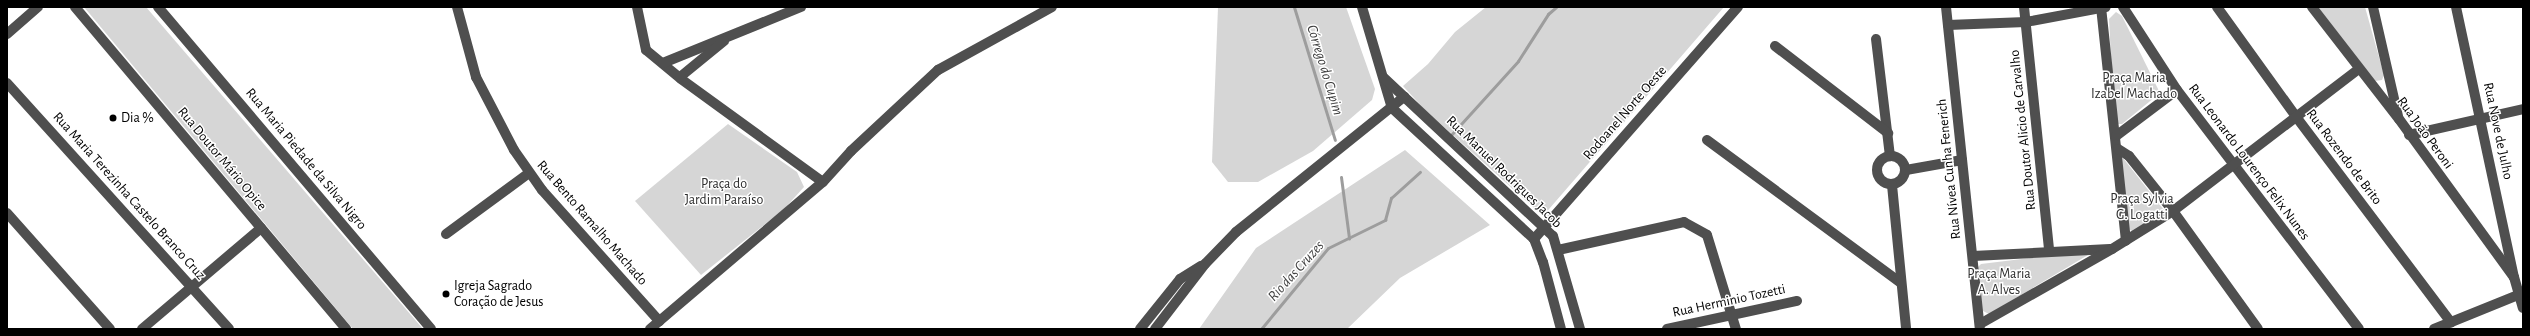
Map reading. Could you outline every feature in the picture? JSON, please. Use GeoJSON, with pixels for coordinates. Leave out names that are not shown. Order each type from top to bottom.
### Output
{"type":"FeatureCollection","features":[{"type":"Feature","properties":{"kind":"street"},"geometry":{"type":"LineString","coordinates":[[7,34],[38,7]]}},
{"type":"Feature","properties":{"kind":"street","name":"Rua Doutor Mário Opice"},"geometry":{"type":"LineString","coordinates":[[75,7],[346,329]]}},
{"type":"Feature","properties":{"kind":"street","name":"Rua Maria Piedade da Silva Nigro"},"geometry":{"type":"LineString","coordinates":[[158,7],[431,329]]}},
{"type":"Feature","properties":{"kind":"street","name":"Rua Bento Ramalho Machado"},"geometry":{"type":"LineString","coordinates":[[457,7],[476,77],[529,173],[659,321]]}},
{"type":"Feature","properties":{"kind":"street"},"geometry":{"type":"LineString","coordinates":[[637,7],[646,50],[680,77],[824,182]]}},
{"type":"Feature","properties":{"kind":"street"},"geometry":{"type":"LineString","coordinates":[[662,63],[801,7]]}},
{"type":"Feature","properties":{"kind":"street"},"geometry":{"type":"LineString","coordinates":[[650,329],[824,182],[851,152],[938,70],[1052,7]]}},
{"type":"Feature","properties":{"kind":"street","name":"Rua Manuel Rodrigues Jacob"},"geometry":{"type":"LineString","coordinates":[[1362,7],[1392,108],[1534,239],[1543,262],[1561,329]]}},
{"type":"Feature","properties":{"kind":"street","name":"Rodoanel Norte Oeste"},"geometry":{"type":"LineString","coordinates":[[1534,239],[1738,7]]}},
{"type":"Feature","properties":{"kind":"street","name":"Rua Nívea Cunha Fenerich"},"geometry":{"type":"LineString","coordinates":[[1946,7],[1980,326]]}},
{"type":"Feature","properties":{"kind":"street","name":"Rua Doutor Alicio de Carvalho"},"geometry":{"type":"LineString","coordinates":[[2024,7],[2049,251]]}},
{"type":"Feature","properties":{"kind":"street","name":"Rua Leonardo Lourenço Felix Nunes"},"geometry":{"type":"LineString","coordinates":[[2123,7],[2177,90],[2359,329]]}},
{"type":"Feature","properties":{"kind":"street","name":"Rua Rozendo de Brito"},"geometry":{"type":"LineString","coordinates":[[2217,7],[2297,118],[2452,322]]}},
{"type":"Feature","properties":{"kind":"street","name":"Rua João Peroni"},"geometry":{"type":"LineString","coordinates":[[2312,7],[2399,119],[2409,135],[2514,277]]}},
{"type":"Feature","properties":{"kind":"street"},"geometry":{"type":"LineString","coordinates":[[2374,7],[2399,119]]}},
{"type":"Feature","properties":{"kind":"street","name":"Rua Nove de Julho"},"geometry":{"type":"LineString","coordinates":[[2456,7],[2514,277],[2523,308]]}},
{"type":"Feature","properties":{"kind":"street"},"geometry":{"type":"LineString","coordinates":[[1948,25],[2026,22],[2103,8],[2126,241]]}},
{"type":"Feature","properties":{"kind":"street"},"geometry":{"type":"LineString","coordinates":[[680,77],[702,57],[734,34]]}},
{"type":"Feature","properties":{"kind":"street"},"geometry":{"type":"LineString","coordinates":[[1876,39],[1890,156]]}},
{"type":"Feature","properties":{"kind":"street"},"geometry":{"type":"LineString","coordinates":[[1775,46],[1888,132]]}},
{"type":"Feature","properties":{"kind":"street"},"geometry":{"type":"LineString","coordinates":[[1980,326],[2126,241],[2173,211],[2233,163],[2297,118],[2359,69]]}},
{"type":"Feature","properties":{"kind":"street","name":"Rua Manuel Rodrigues Jacob"},"geometry":{"type":"LineString","coordinates":[[1384,78],[1553,236],[1580,329]]}},
{"type":"Feature","properties":{"kind":"street","name":"Rua Maria Terezinha Castelo Branco Cruz"},"geometry":{"type":"LineString","coordinates":[[7,83],[193,287],[229,329]]}},
{"type":"Feature","properties":{"kind":"street"},"geometry":{"type":"LineString","coordinates":[[2116,136],[2177,90]]}},
{"type":"Feature","properties":{"kind":"street"},"geometry":{"type":"LineString","coordinates":[[1155,329],[1205,264],[1236,232],[1404,97]]}},
{"type":"Feature","properties":{"kind":"street"},"geometry":{"type":"LineString","coordinates":[[2409,135],[2523,109]]}},
{"type":"Feature","properties":{"kind":"street"},"geometry":{"type":"LineString","coordinates":[[1707,140],[1901,283]]}},
{"type":"Feature","properties":{"kind":"street"},"geometry":{"type":"LineString","coordinates":[[2118,149],[2129,156],[2173,211],[2258,329]]}},
{"type":"Feature","properties":{"kind":"street"},"geometry":{"type":"LineString","coordinates":[[1890,156],[1901,160],[1906,170],[1902,180],[1892,185],[1881,181],[1876,171],[1880,160],[1890,156]]}},
{"type":"Feature","properties":{"kind":"street"},"geometry":{"type":"LineString","coordinates":[[1906,170],[1962,160]]}},
{"type":"Feature","properties":{"kind":"street"},"geometry":{"type":"LineString","coordinates":[[446,234],[529,173]]}},
{"type":"Feature","properties":{"kind":"street"},"geometry":{"type":"LineString","coordinates":[[1892,185],[1906,329]]}},
{"type":"Feature","properties":{"kind":"street"},"geometry":{"type":"LineString","coordinates":[[7,213],[110,329]]}},
{"type":"Feature","properties":{"kind":"street"},"geometry":{"type":"LineString","coordinates":[[1558,250],[1684,222],[1707,235],[1736,329]]}},
{"type":"Feature","properties":{"kind":"street"},"geometry":{"type":"LineString","coordinates":[[142,329],[261,228]]}},
{"type":"Feature","properties":{"kind":"street"},"geometry":{"type":"LineString","coordinates":[[2491,246],[2500,246],[2506,238]]}},
{"type":"Feature","properties":{"kind":"street"},"geometry":{"type":"LineString","coordinates":[[1973,256],[2112,249]]}},
{"type":"Feature","properties":{"kind":"street"},"geometry":{"type":"LineString","coordinates":[[1140,329],[1180,279],[1205,264]]}},
{"type":"Feature","properties":{"kind":"street"},"geometry":{"type":"LineString","coordinates":[[2434,329],[2520,294]]}},
{"type":"Feature","properties":{"kind":"street","name":"Rua Herminio Tozetti"},"geometry":{"type":"LineString","coordinates":[[1667,329],[1797,301]]}},
{"type":"Feature","properties":{"kind":"green space"},"geometry":{"type":"Polygon","coordinates":[[[84,7],[146,7],[423,329],[353,329],[84,7]]]}},
{"type":"Feature","properties":{"kind":"green space"},"geometry":{"type":"Polygon","coordinates":[[[1218,7],[1346,7],[1375,89],[1372,100],[1313,151],[1258,182],[1228,182],[1212,162],[1218,7]]]}},
{"type":"Feature","properties":{"kind":"green space"},"geometry":{"type":"Polygon","coordinates":[[[1486,7],[1724,7],[1543,216],[1425,110],[1403,86],[1428,64],[1455,32],[1486,7]]]}},
{"type":"Feature","properties":{"kind":"green space"},"geometry":{"type":"Polygon","coordinates":[[[2318,7],[2365,7],[2384,75],[2382,80],[2375,81],[2318,7]]]}},
{"type":"Feature","properties":{"kind":"green space","name":"Praça Maria Izabel Machado"},"geometry":{"type":"Polygon","coordinates":[[[2116,12],[2122,16],[2160,93],[2122,124],[2118,124],[2114,118],[2109,19],[2116,12]]]}},
{"type":"Feature","properties":{"kind":"green space","name":"Praça do Jardim Paraíso"},"geometry":{"type":"Polygon","coordinates":[[[728,124],[797,172],[804,187],[784,209],[701,275],[635,201],[728,124]]]}},
{"type":"Feature","properties":{"kind":"green space"},"geometry":{"type":"Polygon","coordinates":[[[1405,150],[1490,225],[1400,278],[1347,329],[1199,329],[1256,248],[1405,150]]]}},
{"type":"Feature","properties":{"kind":"green space","name":"Praça Sylvia G. Logatti"},"geometry":{"type":"Polygon","coordinates":[[[2123,158],[2164,210],[2133,232],[2129,229],[2120,159],[2123,158]]]}},
{"type":"Feature","properties":{"kind":"green space","name":"Praça Maria A. Alves"},"geometry":{"type":"Polygon","coordinates":[[[2087,251],[2088,255],[1989,314],[1981,310],[1978,267],[1981,264],[2087,251]]]}},
{"type":"Feature","properties":{"kind":"waterway","name":"Córrego do Cupim"},"geometry":{"type":"LineString","coordinates":[[1294,7],[1335,140]]}},
{"type":"Feature","properties":{"kind":"waterway","name":"Rio das Cruzes"},"geometry":{"type":"LineString","coordinates":[[1451,135],[1518,61],[1548,14],[1556,7]]}},
{"type":"Feature","properties":{"kind":"waterway","name":"Rio das Cruzes"},"geometry":{"type":"LineString","coordinates":[[1261,329],[1328,248],[1385,220],[1391,198],[1420,172]]}},
{"type":"Feature","properties":{"kind":"waterway"},"geometry":{"type":"LineString","coordinates":[[1341,177],[1349,238]]}},
{"type":"Feature","properties":{"kind":"place","name":"Dia %"},"geometry":{"type":"Point","coordinates":[113,118]}},
{"type":"Feature","properties":{"kind":"place","name":"Igreja Sagrado Coração de Jesus"},"geometry":{"type":"Point","coordinates":[446,294]}}]}
